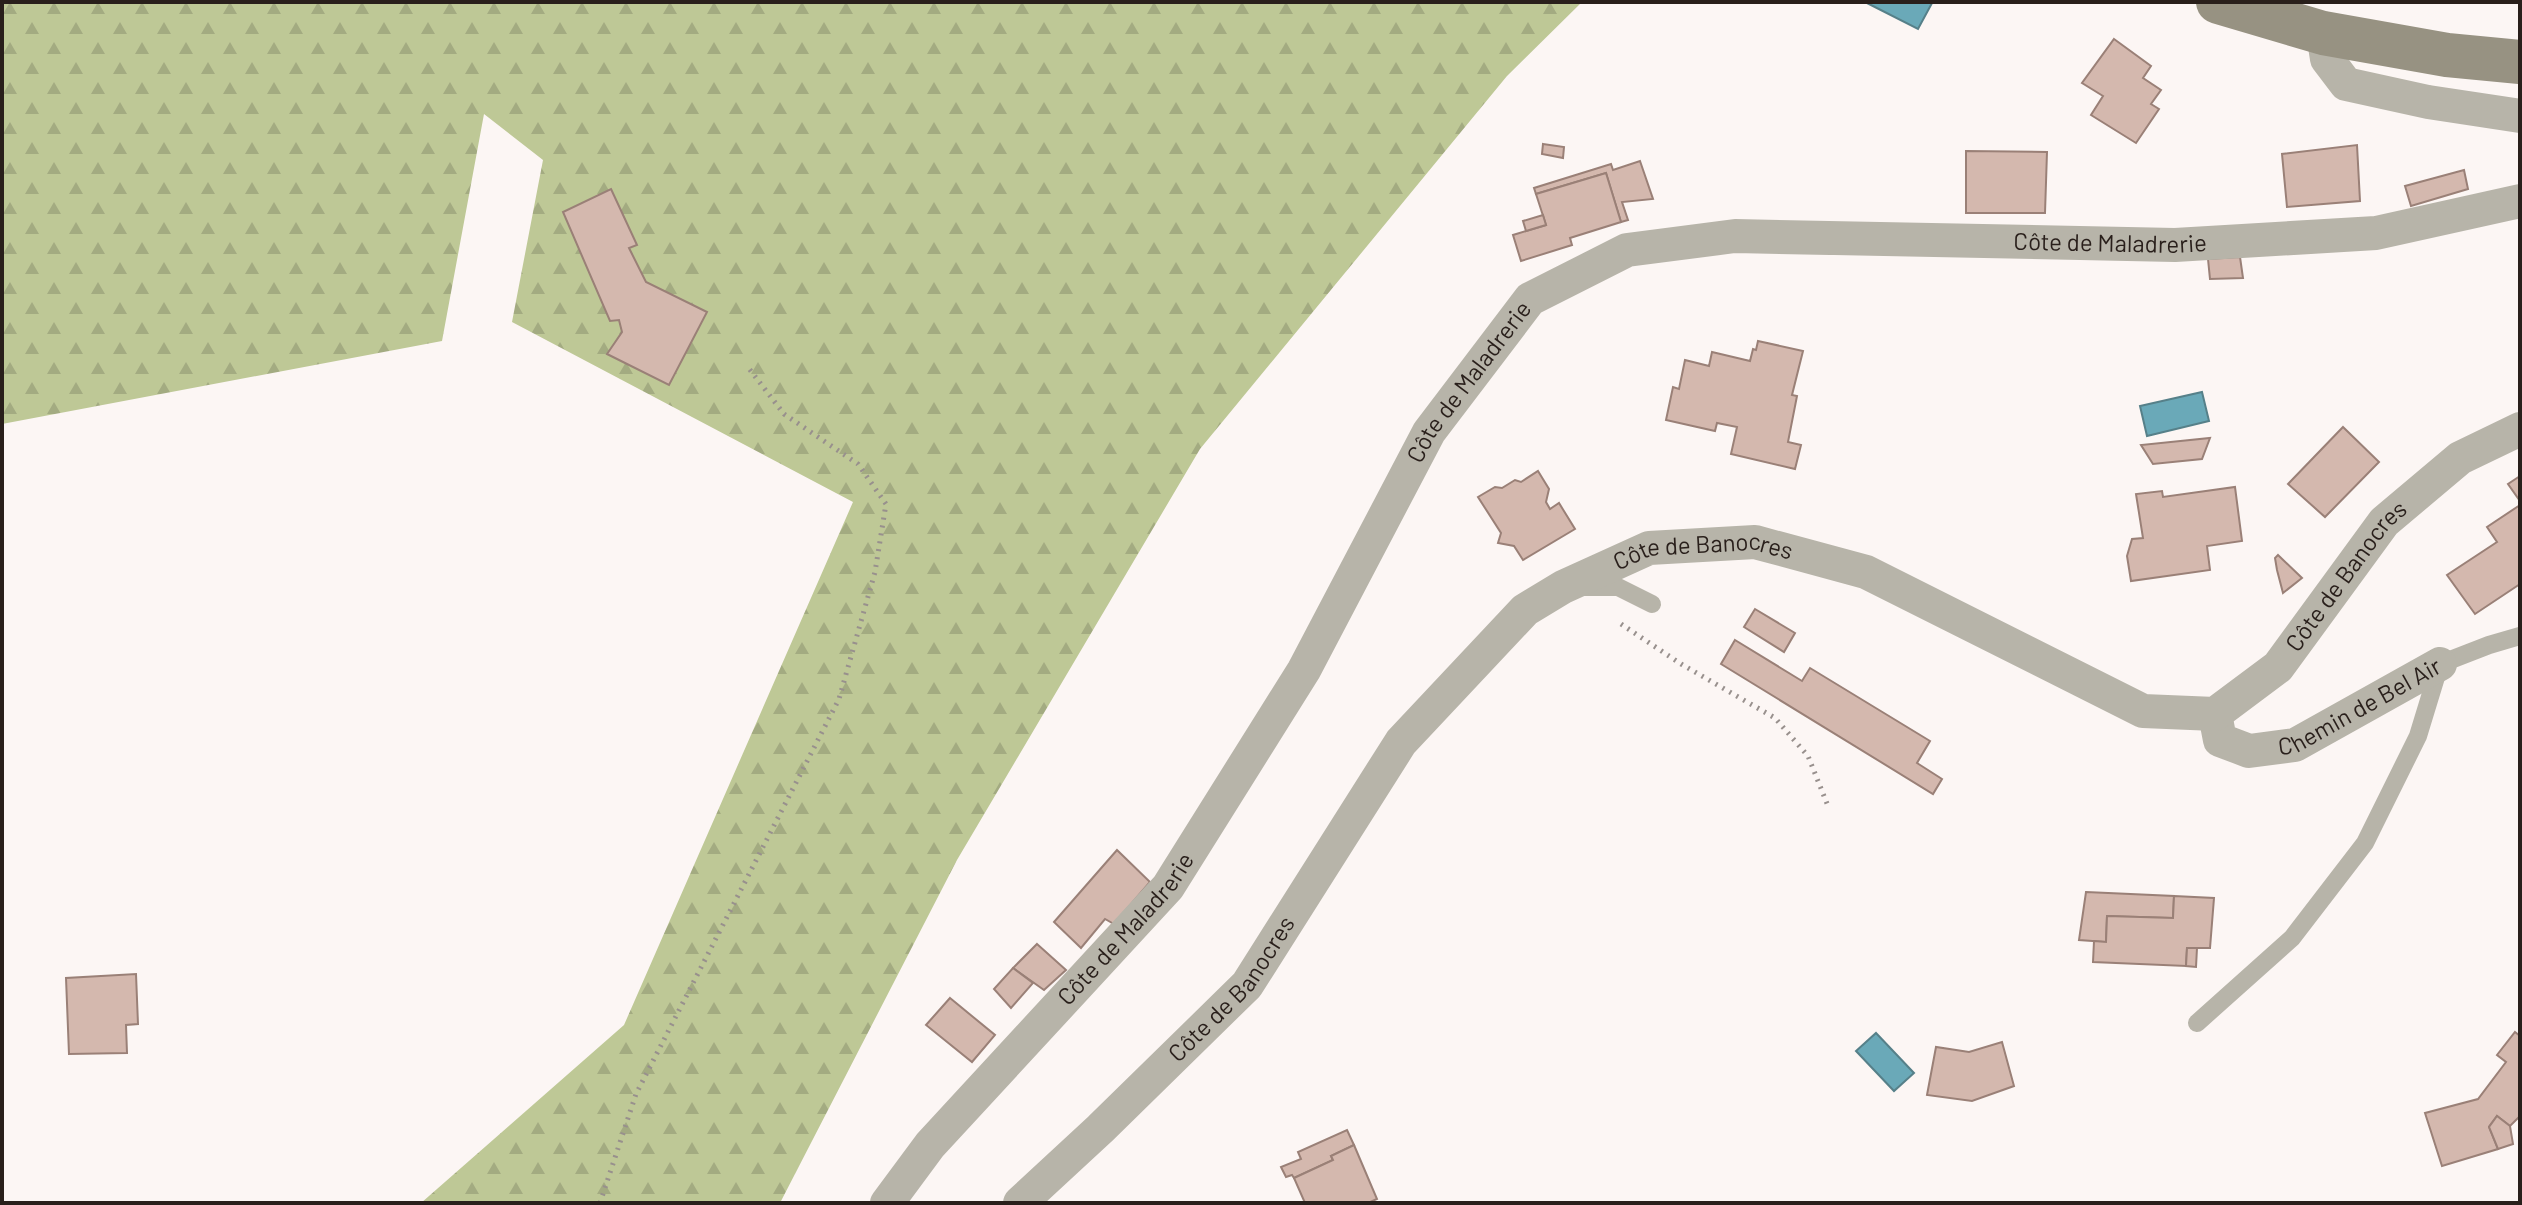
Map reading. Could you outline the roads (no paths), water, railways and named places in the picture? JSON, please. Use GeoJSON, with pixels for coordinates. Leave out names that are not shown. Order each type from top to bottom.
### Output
{"type":"FeatureCollection","features":[{"type":"Feature","properties":{"kind":"main road"},"geometry":{"type":"LineString","coordinates":[[2218,2],[2323,33],[2447,55],[2520,62]]}},
{"type":"Feature","properties":{"kind":"street"},"geometry":{"type":"LineString","coordinates":[[2323,33],[2327,59],[2346,84],[2428,102],[2520,116]]}},
{"type":"Feature","properties":{"kind":"street","name":"Côte de Maladrerie"},"geometry":{"type":"LineString","coordinates":[[887,1203],[930,1145],[1168,887],[1304,670],[1429,432],[1530,299],[1627,250],[1735,236],[2175,245],[2376,233],[2520,201]]}},
{"type":"Feature","properties":{"kind":"street","name":"Côte de Banocres"},"geometry":{"type":"LineString","coordinates":[[1020,1203],[1247,985],[1401,742],[1525,610],[1563,587],[1649,548],[1755,542],[1866,572],[2143,711],[2215,714],[2278,667],[2384,522],[2460,458],[2520,429]]}},
{"type":"Feature","properties":{"kind":"street","name":"Chemin de Bel Air"},"geometry":{"type":"LineString","coordinates":[[2215,714],[2220,740],[2249,751],[2295,745],[2440,664]]}},
{"type":"Feature","properties":{"kind":"lane"},"geometry":{"type":"LineString","coordinates":[[1563,587],[1618,587],[1652,604]]}},
{"type":"Feature","properties":{"kind":"lane","name":"Chemin de Bel Air"},"geometry":{"type":"LineString","coordinates":[[2440,664],[2520,636]]}},
{"type":"Feature","properties":{"kind":"lane"},"geometry":{"type":"LineString","coordinates":[[2197,1023],[2292,938],[2365,843],[2418,736],[2440,664]]}},
{"type":"Feature","properties":{"kind":"water"},"geometry":{"type":"Polygon","coordinates":[[[1865,2],[1929,2],[1932,3],[1918,29],[1865,2]]]}},
{"type":"Feature","properties":{"kind":"water"},"geometry":{"type":"Polygon","coordinates":[[[2202,392],[2209,421],[2147,436],[2140,406],[2202,392]]]}},
{"type":"Feature","properties":{"kind":"water"},"geometry":{"type":"Polygon","coordinates":[[[1876,1033],[1914,1073],[1894,1091],[1856,1051],[1876,1033]]]}}]}
